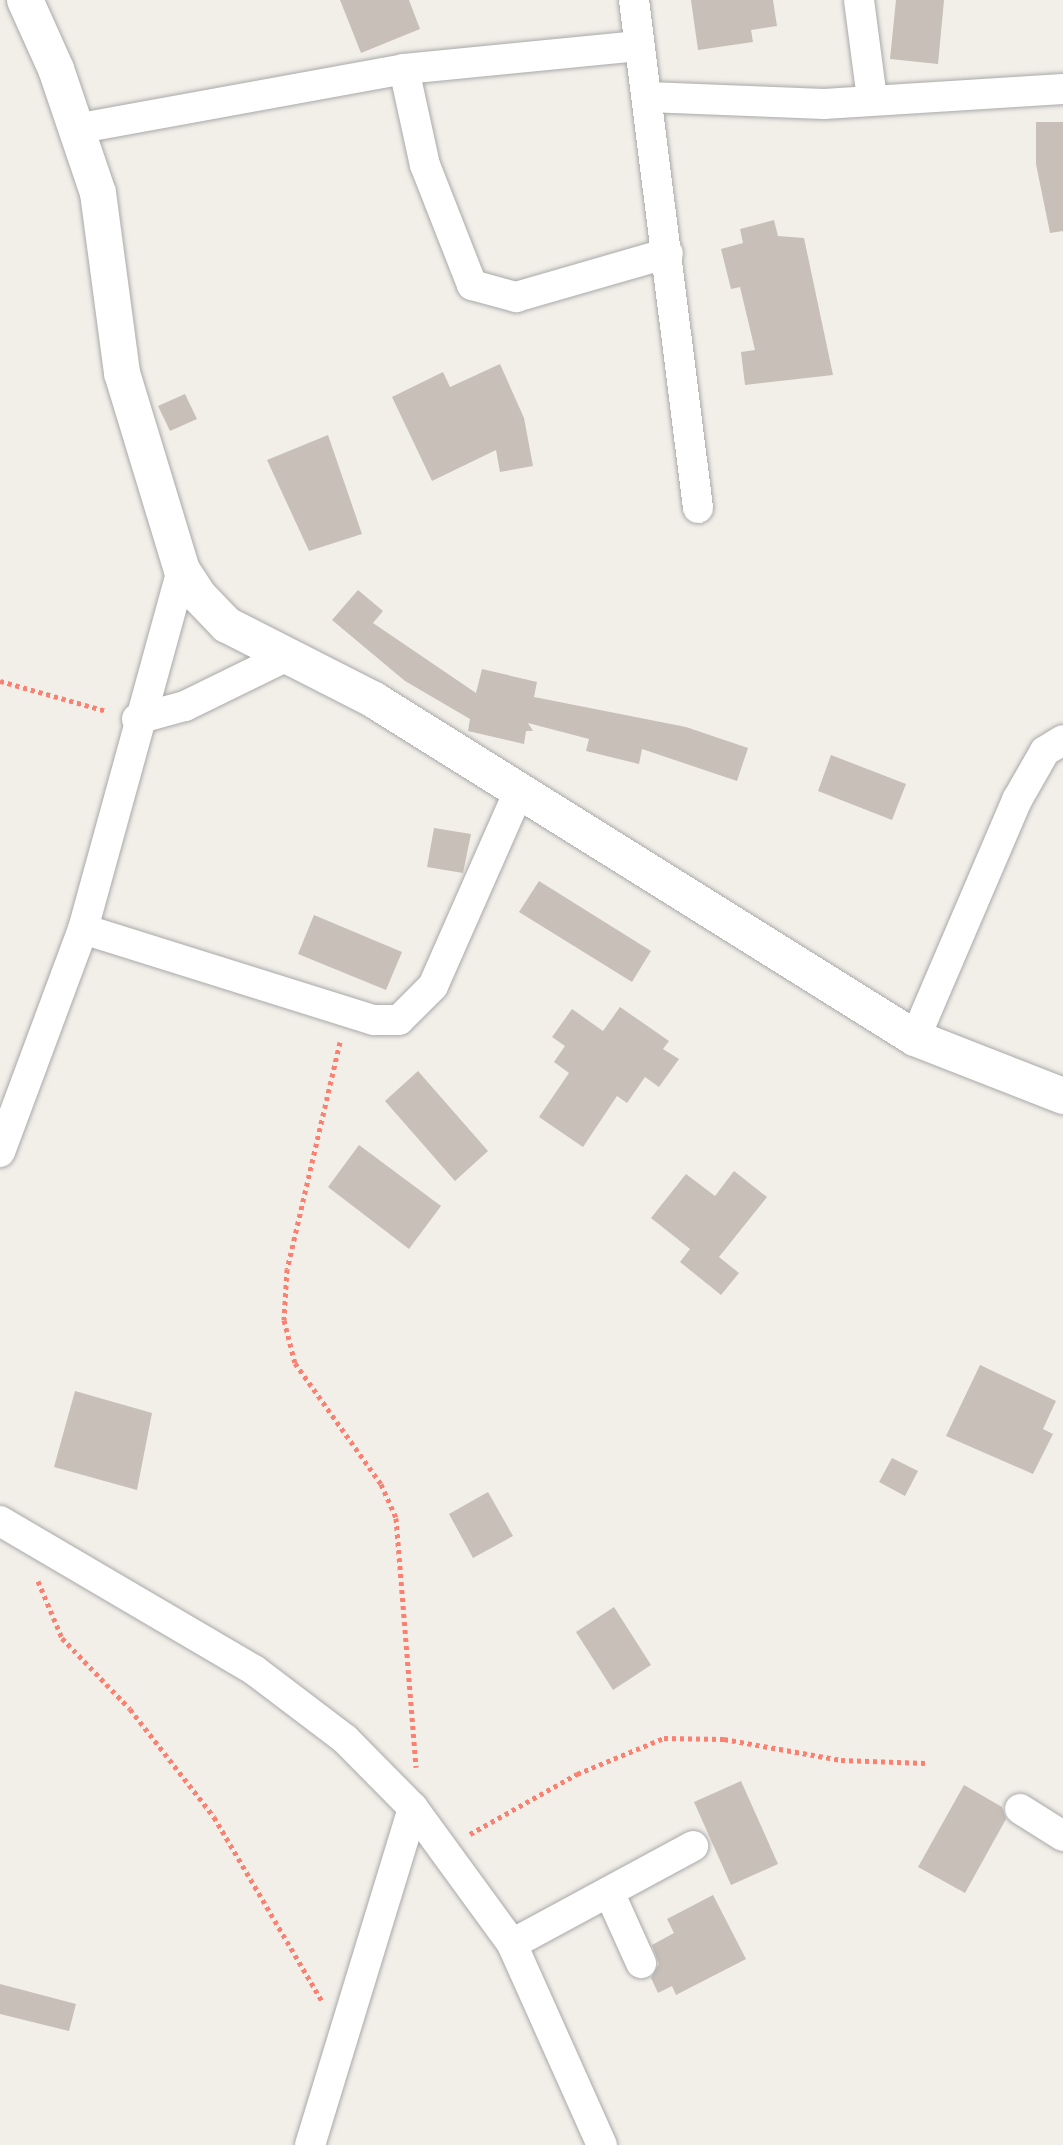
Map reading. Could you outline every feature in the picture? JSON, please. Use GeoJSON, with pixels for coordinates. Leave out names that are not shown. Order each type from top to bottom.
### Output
{"type":"FeatureCollection","features":[{"type":"Feature","properties":{"kind":"street"},"geometry":{"type":"LineString","coordinates":[[25,0],[75,129],[109,244],[122,373],[182,570],[227,625],[374,700],[518,793],[915,1038],[1063,1096]]}},
{"type":"Feature","properties":{"kind":"street"},"geometry":{"type":"LineString","coordinates":[[634,0],[698,508]]}},
{"type":"Feature","properties":{"kind":"street"},"geometry":{"type":"LineString","coordinates":[[859,0],[872,99]]}},
{"type":"Feature","properties":{"kind":"street"},"geometry":{"type":"LineString","coordinates":[[75,129],[404,69],[639,46]]}},
{"type":"Feature","properties":{"kind":"street"},"geometry":{"type":"LineString","coordinates":[[404,69],[425,165],[472,285],[516,297],[668,253]]}},
{"type":"Feature","properties":{"kind":"street"},"geometry":{"type":"LineString","coordinates":[[648,97],[824,104],[1063,89]]}},
{"type":"Feature","properties":{"kind":"street"},"geometry":{"type":"LineString","coordinates":[[0,1152],[11,1086],[83,929],[137,719],[182,570]]}},
{"type":"Feature","properties":{"kind":"street"},"geometry":{"type":"LineString","coordinates":[[137,719],[185,706],[289,655]]}},
{"type":"Feature","properties":{"kind":"street"},"geometry":{"type":"LineString","coordinates":[[915,1038],[1017,800],[1045,751],[1063,740]]}},
{"type":"Feature","properties":{"kind":"street"},"geometry":{"type":"LineString","coordinates":[[83,929],[347,1012],[399,1020],[416,1009],[433,986],[518,793]]}},
{"type":"Feature","properties":{"kind":"street"},"geometry":{"type":"LineString","coordinates":[[7,1525],[254,1670],[345,1739],[413,1808],[512,1944],[602,2145]]}},
{"type":"Feature","properties":{"kind":"street"},"geometry":{"type":"LineString","coordinates":[[310,2145],[413,1808]]}},
{"type":"Feature","properties":{"kind":"street"},"geometry":{"type":"LineString","coordinates":[[1020,1809],[1063,1836]]}},
{"type":"Feature","properties":{"kind":"street"},"geometry":{"type":"LineString","coordinates":[[512,1944],[693,1846]]}},
{"type":"Feature","properties":{"kind":"street"},"geometry":{"type":"LineString","coordinates":[[609,1892],[641,1963]]}},
{"type":"Feature","properties":{"kind":"path"},"geometry":{"type":"LineString","coordinates":[[0,681],[137,719]]}},
{"type":"Feature","properties":{"kind":"path"},"geometry":{"type":"LineString","coordinates":[[347,1012],[287,1269],[284,1320],[295,1363],[381,1484],[396,1518],[399,1607],[416,1721],[413,1808]]}},
{"type":"Feature","properties":{"kind":"path"},"geometry":{"type":"LineString","coordinates":[[7,1525],[62,1638],[130,1709],[214,1817],[343,2037]]}},
{"type":"Feature","properties":{"kind":"path"},"geometry":{"type":"LineString","coordinates":[[444,1848],[577,1774],[664,1738],[724,1739],[841,1760],[926,1763]]}},
{"type":"Feature","properties":{"kind":"building"},"geometry":{"type":"Polygon","coordinates":[[[340,0],[409,0],[420,29],[361,53],[340,0]]]}},
{"type":"Feature","properties":{"kind":"building"},"geometry":{"type":"Polygon","coordinates":[[[691,0],[773,0],[777,26],[751,30],[753,42],[698,50],[691,0]]]}},
{"type":"Feature","properties":{"kind":"building"},"geometry":{"type":"Polygon","coordinates":[[[896,0],[944,0],[938,64],[890,59],[896,0]]]}},
{"type":"Feature","properties":{"kind":"building"},"geometry":{"type":"Polygon","coordinates":[[[1036,122],[1063,122],[1063,231],[1050,233],[1036,164],[1036,122]]]}},
{"type":"Feature","properties":{"kind":"building"},"geometry":{"type":"Polygon","coordinates":[[[774,220],[778,236],[804,238],[833,375],[745,385],[741,352],[755,350],[740,287],[731,289],[721,249],[743,243],[740,229],[774,220]]]}},
{"type":"Feature","properties":{"kind":"building"},"geometry":{"type":"Polygon","coordinates":[[[500,364],[524,418],[533,466],[500,472],[496,450],[432,481],[392,397],[443,372],[450,387],[500,364]]]}},
{"type":"Feature","properties":{"kind":"building"},"geometry":{"type":"Polygon","coordinates":[[[185,394],[197,419],[170,431],[158,406],[185,394]]]}},
{"type":"Feature","properties":{"kind":"building"},"geometry":{"type":"Polygon","coordinates":[[[328,435],[362,534],[309,551],[267,460],[328,435]]]}},
{"type":"Feature","properties":{"kind":"building"},"geometry":{"type":"Polygon","coordinates":[[[358,590],[383,611],[373,623],[476,693],[482,669],[537,682],[534,697],[686,727],[748,748],[737,781],[642,749],[639,764],[586,751],[589,739],[528,723],[533,731],[526,731],[524,744],[468,731],[470,719],[405,681],[332,620],[358,590]]]}},
{"type":"Feature","properties":{"kind":"building"},"geometry":{"type":"Polygon","coordinates":[[[831,755],[906,784],[892,820],[818,791],[831,755]]]}},
{"type":"Feature","properties":{"kind":"building"},"geometry":{"type":"Polygon","coordinates":[[[434,828],[471,834],[463,873],[427,867],[434,828]]]}},
{"type":"Feature","properties":{"kind":"building"},"geometry":{"type":"Polygon","coordinates":[[[539,881],[651,951],[632,982],[519,912],[539,881]]]}},
{"type":"Feature","properties":{"kind":"building"},"geometry":{"type":"Polygon","coordinates":[[[314,915],[402,952],[386,990],[298,954],[314,915]]]}},
{"type":"Feature","properties":{"kind":"building"},"geometry":{"type":"Polygon","coordinates":[[[620,1007],[669,1041],[663,1049],[679,1059],[659,1087],[645,1077],[627,1103],[617,1096],[583,1147],[539,1117],[569,1073],[554,1062],[565,1046],[552,1037],[572,1009],[603,1031],[620,1007]]]}},
{"type":"Feature","properties":{"kind":"building"},"geometry":{"type":"Polygon","coordinates":[[[418,1071],[488,1151],[455,1181],[385,1101],[418,1071]]]}},
{"type":"Feature","properties":{"kind":"building"},"geometry":{"type":"Polygon","coordinates":[[[359,1145],[441,1206],[409,1249],[328,1187],[359,1145]]]}},
{"type":"Feature","properties":{"kind":"building"},"geometry":{"type":"Polygon","coordinates":[[[734,1171],[767,1197],[719,1257],[739,1273],[721,1295],[680,1262],[690,1249],[651,1218],[686,1174],[715,1196],[734,1171]]]}},
{"type":"Feature","properties":{"kind":"building"},"geometry":{"type":"Polygon","coordinates":[[[980,1365],[1056,1401],[1043,1429],[1053,1434],[1033,1474],[946,1436],[980,1365]]]}},
{"type":"Feature","properties":{"kind":"building"},"geometry":{"type":"Polygon","coordinates":[[[75,1391],[152,1413],[137,1490],[54,1467],[75,1391]]]}},
{"type":"Feature","properties":{"kind":"building"},"geometry":{"type":"Polygon","coordinates":[[[892,1458],[918,1471],[905,1496],[879,1482],[892,1458]]]}},
{"type":"Feature","properties":{"kind":"building"},"geometry":{"type":"Polygon","coordinates":[[[488,1492],[513,1536],[473,1558],[449,1514],[488,1492]]]}},
{"type":"Feature","properties":{"kind":"building"},"geometry":{"type":"Polygon","coordinates":[[[614,1607],[651,1665],[613,1690],[576,1632],[614,1607]]]}},
{"type":"Feature","properties":{"kind":"building"},"geometry":{"type":"Polygon","coordinates":[[[741,1781],[778,1864],[731,1885],[694,1802],[741,1781]]]}},
{"type":"Feature","properties":{"kind":"building"},"geometry":{"type":"Polygon","coordinates":[[[964,1785],[1002,1807],[1006,1819],[965,1893],[918,1867],[964,1785]]]}},
{"type":"Feature","properties":{"kind":"building"},"geometry":{"type":"Polygon","coordinates":[[[713,1895],[746,1959],[676,1995],[672,1986],[658,1993],[651,1978],[659,1964],[652,1945],[674,1933],[667,1919],[713,1895]]]}},
{"type":"Feature","properties":{"kind":"building"},"geometry":{"type":"Polygon","coordinates":[[[0,1984],[76,2004],[69,2031],[0,2014],[0,1984]]]}}]}
